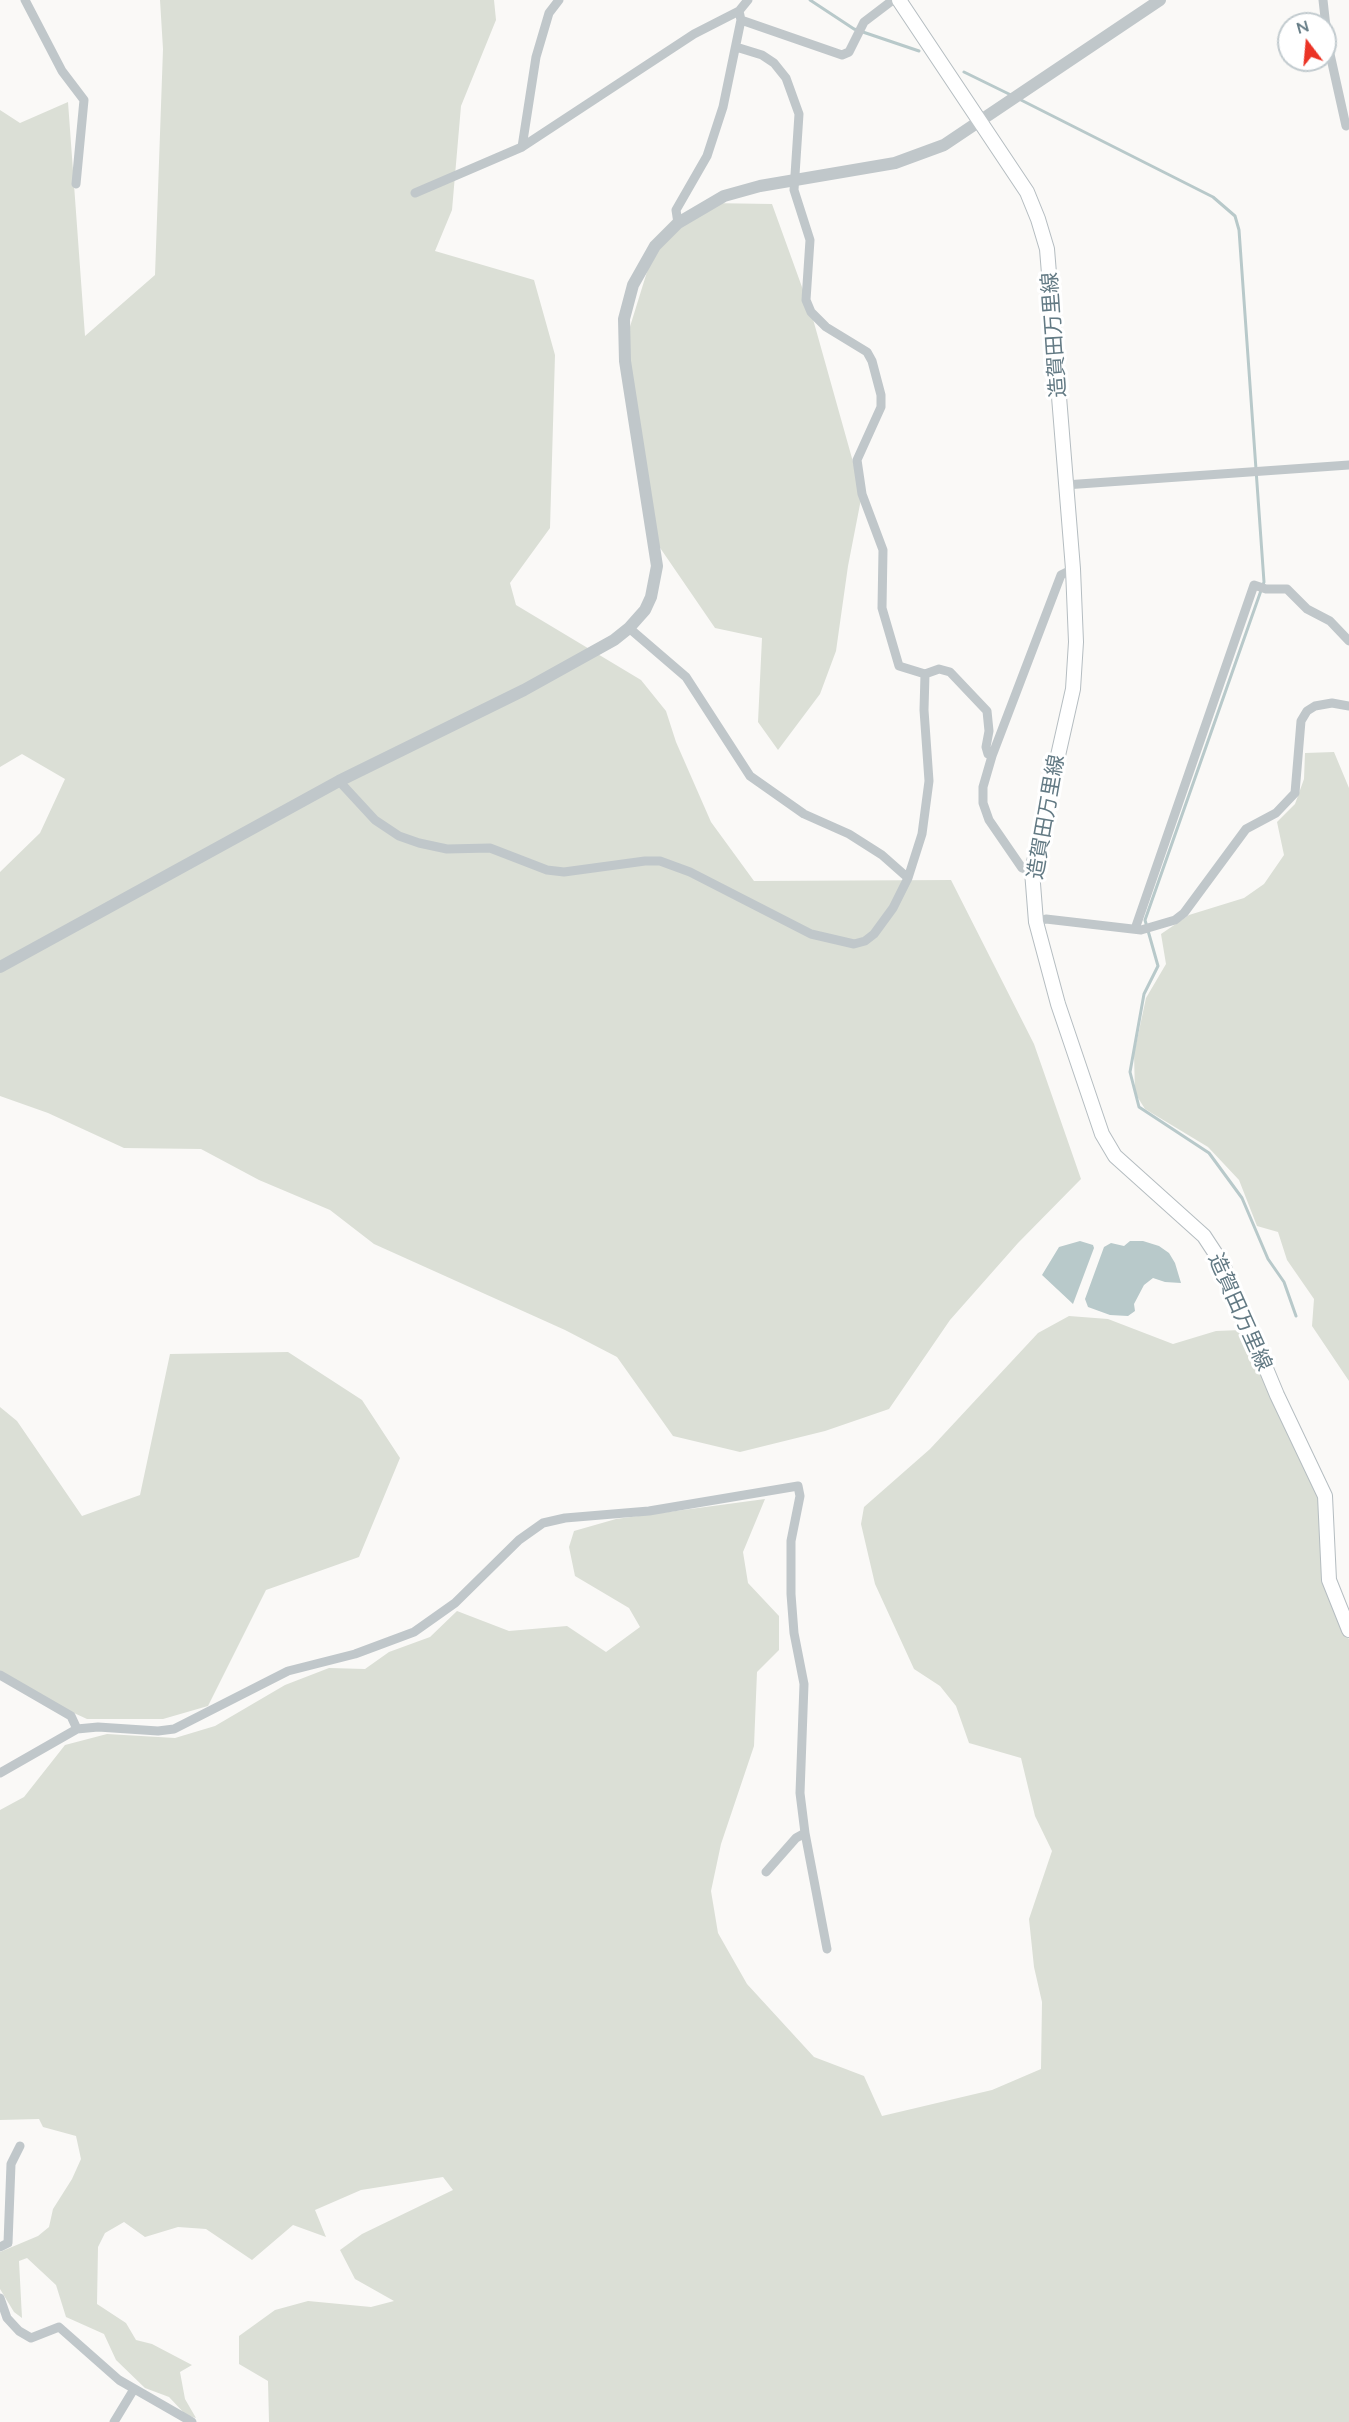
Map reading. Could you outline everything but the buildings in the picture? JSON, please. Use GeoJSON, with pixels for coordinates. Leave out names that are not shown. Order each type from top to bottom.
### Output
{"type":"FeatureCollection","features":[{"type":"Feature","properties":{"kind":"main road","name":"造賀田万里線"},"geometry":{"type":"LineString","coordinates":[[899,0],[982,121],[1027,192],[1047,249],[1073,569],[1076,642],[1073,689],[1032,871],[1036,922],[1058,1004],[1102,1134],[1115,1156],[1204,1236],[1223,1265],[1277,1395],[1325,1496],[1329,1580],[1349,1630]]}},
{"type":"Feature","properties":{"kind":"street"},"geometry":{"type":"LineString","coordinates":[[25,0],[62,71],[84,100],[76,184]]}},
{"type":"Feature","properties":{"kind":"street"},"geometry":{"type":"LineString","coordinates":[[522,147],[536,57],[549,13],[559,0]]}},
{"type":"Feature","properties":{"kind":"street"},"geometry":{"type":"LineString","coordinates":[[678,223],[676,210],[707,156],[723,107],[740,16],[748,0]]}},
{"type":"Feature","properties":{"kind":"street"},"geometry":{"type":"LineString","coordinates":[[415,193],[522,147],[694,34],[740,16],[842,55],[849,52],[864,22],[893,0]]}},
{"type":"Feature","properties":{"kind":"street"},"geometry":{"type":"LineString","coordinates":[[0,967],[339,781],[524,690],[614,640],[629,628],[645,610],[651,597],[657,566],[625,361],[624,320],[633,285],[655,246],[678,223],[724,196],[760,186],[895,164],[923,155],[982,121],[1160,0]]}},
{"type":"Feature","properties":{"kind":"street"},"geometry":{"type":"LineString","coordinates":[[1323,0],[1328,45],[1344,91],[1346,126]]}},
{"type":"Feature","properties":{"kind":"street"},"geometry":{"type":"LineString","coordinates":[[736,47],[762,55],[774,63],[794,96],[799,114],[794,190],[810,240],[806,300],[811,312],[826,327],[867,352],[881,395],[881,407],[857,460],[862,494],[883,550],[882,608],[899,666],[925,674],[939,669],[950,672],[987,711],[989,731],[986,747],[988,754],[992,756]]}},
{"type":"Feature","properties":{"kind":"street"},"geometry":{"type":"LineString","coordinates":[[1065,485],[1349,465]]}},
{"type":"Feature","properties":{"kind":"street"},"geometry":{"type":"LineString","coordinates":[[1032,871],[1022,868],[989,820],[983,803],[983,787],[992,756],[1061,575],[1073,569]]}},
{"type":"Feature","properties":{"kind":"street"},"geometry":{"type":"LineString","coordinates":[[1135,929],[1254,585],[1266,589],[1287,589],[1307,609],[1330,621],[1349,640]]}},
{"type":"Feature","properties":{"kind":"street"},"geometry":{"type":"LineString","coordinates":[[629,628],[686,677],[750,776],[804,814],[849,834],[882,855],[908,878]]}},
{"type":"Feature","properties":{"kind":"street"},"geometry":{"type":"LineString","coordinates":[[339,781],[375,820],[399,836],[419,843],[447,849],[490,848],[548,870],[564,872],[660,861],[690,872],[812,934],[836,942],[854,944],[865,941],[873,934],[893,908],[908,878],[922,834],[929,781],[925,674]]}},
{"type":"Feature","properties":{"kind":"street"},"geometry":{"type":"LineString","coordinates":[[1036,922],[1046,919],[1135,929],[1158,926],[1184,913],[1246,829],[1276,813],[1295,793],[1301,721],[1307,711],[1315,706],[1332,704],[1349,706]]}},
{"type":"Feature","properties":{"kind":"street"},"geometry":{"type":"LineString","coordinates":[[0,1773],[77,1730],[98,1727],[159,1731],[174,1729],[288,1671],[355,1654],[414,1632],[455,1603],[519,1540],[543,1523],[565,1518],[649,1511],[798,1486],[800,1496],[791,1541],[791,1594],[794,1633],[804,1684],[800,1767],[805,1833],[827,1949]]}},
{"type":"Feature","properties":{"kind":"street"},"geometry":{"type":"LineString","coordinates":[[0,1676],[71,1716],[77,1730]]}},
{"type":"Feature","properties":{"kind":"street"},"geometry":{"type":"LineString","coordinates":[[766,1872],[796,1838],[805,1833]]}},
{"type":"Feature","properties":{"kind":"street"},"geometry":{"type":"LineString","coordinates":[[0,2247],[8,2243],[11,2164],[20,2146]]}},
{"type":"Feature","properties":{"kind":"street"},"geometry":{"type":"LineString","coordinates":[[0,2298],[7,2318],[19,2331],[31,2338],[59,2327],[119,2380],[192,2422]]}},
{"type":"Feature","properties":{"kind":"street"},"geometry":{"type":"LineString","coordinates":[[114,2422],[134,2389]]}},
{"type":"Feature","properties":{"kind":"shaded area"},"geometry":{"type":"Polygon","coordinates":[[[160,0],[494,0],[496,20],[461,106],[452,210],[435,251],[534,280],[555,355],[550,528],[510,583],[516,605],[641,680],[666,711],[676,742],[711,822],[754,881],[951,880],[1034,1044],[1081,1179],[1018,1243],[950,1320],[889,1409],[825,1431],[740,1452],[673,1436],[617,1357],[565,1330],[374,1244],[330,1210],[259,1180],[201,1149],[124,1148],[48,1113],[0,1096],[0,872],[40,833],[65,779],[22,754],[0,767],[0,110],[20,123],[68,102],[85,336],[155,275],[163,49],[160,0]]]}},
{"type":"Feature","properties":{"kind":"shaded area"},"geometry":{"type":"Polygon","coordinates":[[[708,203],[772,204],[811,312],[862,494],[848,566],[836,651],[820,694],[778,750],[758,722],[762,638],[715,628],[654,539],[624,346],[655,246],[708,203]]]}},
{"type":"Feature","properties":{"kind":"shaded area"},"geometry":{"type":"Polygon","coordinates":[[[1334,752],[1349,788],[1349,1381],[1312,1326],[1314,1299],[1287,1260],[1278,1232],[1257,1226],[1239,1180],[1208,1147],[1145,1109],[1135,1093],[1134,1054],[1146,998],[1166,964],[1161,934],[1189,915],[1244,898],[1264,884],[1284,855],[1277,822],[1295,804],[1304,779],[1305,753],[1334,752]]]}},
{"type":"Feature","properties":{"kind":"shaded area"},"geometry":{"type":"Polygon","coordinates":[[[1080,1241],[1093,1245],[1094,1248],[1073,1304],[1042,1275],[1059,1247],[1080,1241]]]}},
{"type":"Feature","properties":{"kind":"shaded area"},"geometry":{"type":"Polygon","coordinates":[[[1130,1241],[1143,1241],[1159,1246],[1169,1253],[1175,1263],[1181,1283],[1165,1282],[1153,1278],[1144,1285],[1134,1304],[1135,1311],[1128,1316],[1110,1315],[1088,1307],[1085,1299],[1104,1247],[1111,1243],[1124,1246],[1130,1241]]]}},
{"type":"Feature","properties":{"kind":"shaded area"},"geometry":{"type":"Polygon","coordinates":[[[1069,1316],[1108,1319],[1173,1344],[1216,1331],[1241,1330],[1249,1340],[1319,1497],[1343,1632],[1349,1639],[1349,2422],[269,2422],[268,2381],[239,2364],[239,2336],[275,2310],[308,2301],[371,2307],[394,2301],[355,2279],[340,2250],[362,2234],[453,2190],[443,2177],[361,2190],[315,2210],[326,2237],[293,2225],[252,2260],[206,2229],[178,2227],[145,2237],[124,2222],[105,2233],[98,2247],[97,2304],[126,2323],[136,2340],[152,2344],[192,2365],[180,2372],[185,2399],[196,2418],[186,2415],[169,2397],[145,2388],[116,2360],[104,2334],[66,2317],[56,2285],[27,2258],[19,2261],[22,2318],[14,2312],[0,2289],[0,2252],[38,2236],[49,2227],[53,2209],[72,2179],[81,2159],[76,2136],[43,2127],[39,2119],[0,2120],[0,1810],[24,1797],[65,1745],[107,1734],[175,1738],[215,1726],[285,1685],[329,1668],[365,1669],[389,1652],[430,1637],[457,1611],[509,1631],[567,1626],[606,1652],[640,1627],[629,1608],[575,1576],[569,1547],[574,1531],[616,1519],[765,1499],[743,1552],[748,1583],[779,1616],[779,1650],[757,1672],[754,1746],[721,1844],[711,1891],[718,1933],[747,1984],[814,2057],[864,2076],[882,2116],[992,2090],[1041,2069],[1042,2002],[1034,1967],[1029,1919],[1052,1851],[1035,1816],[1021,1758],[969,1743],[956,1706],[940,1686],[914,1669],[875,1584],[861,1524],[864,1507],[930,1449],[1038,1333],[1069,1316]]]}},
{"type":"Feature","properties":{"kind":"shaded area"},"geometry":{"type":"Polygon","coordinates":[[[288,1352],[362,1400],[400,1458],[359,1557],[266,1590],[208,1706],[163,1719],[87,1719],[0,1679],[0,1407],[17,1421],[82,1516],[140,1495],[170,1354],[288,1352]]]}},
{"type":"Feature","properties":{"kind":"waterway"},"geometry":{"type":"LineString","coordinates":[[810,0],[854,29],[919,51]]}},
{"type":"Feature","properties":{"kind":"waterway"},"geometry":{"type":"LineString","coordinates":[[964,72],[1013,96]]}},
{"type":"Feature","properties":{"kind":"waterway"},"geometry":{"type":"LineString","coordinates":[[1019,99],[1213,197],[1235,216],[1239,230],[1264,582],[1145,920],[1158,966],[1144,994],[1130,1072],[1139,1107],[1209,1153],[1242,1198],[1268,1259],[1284,1282],[1296,1316]]}}]}
